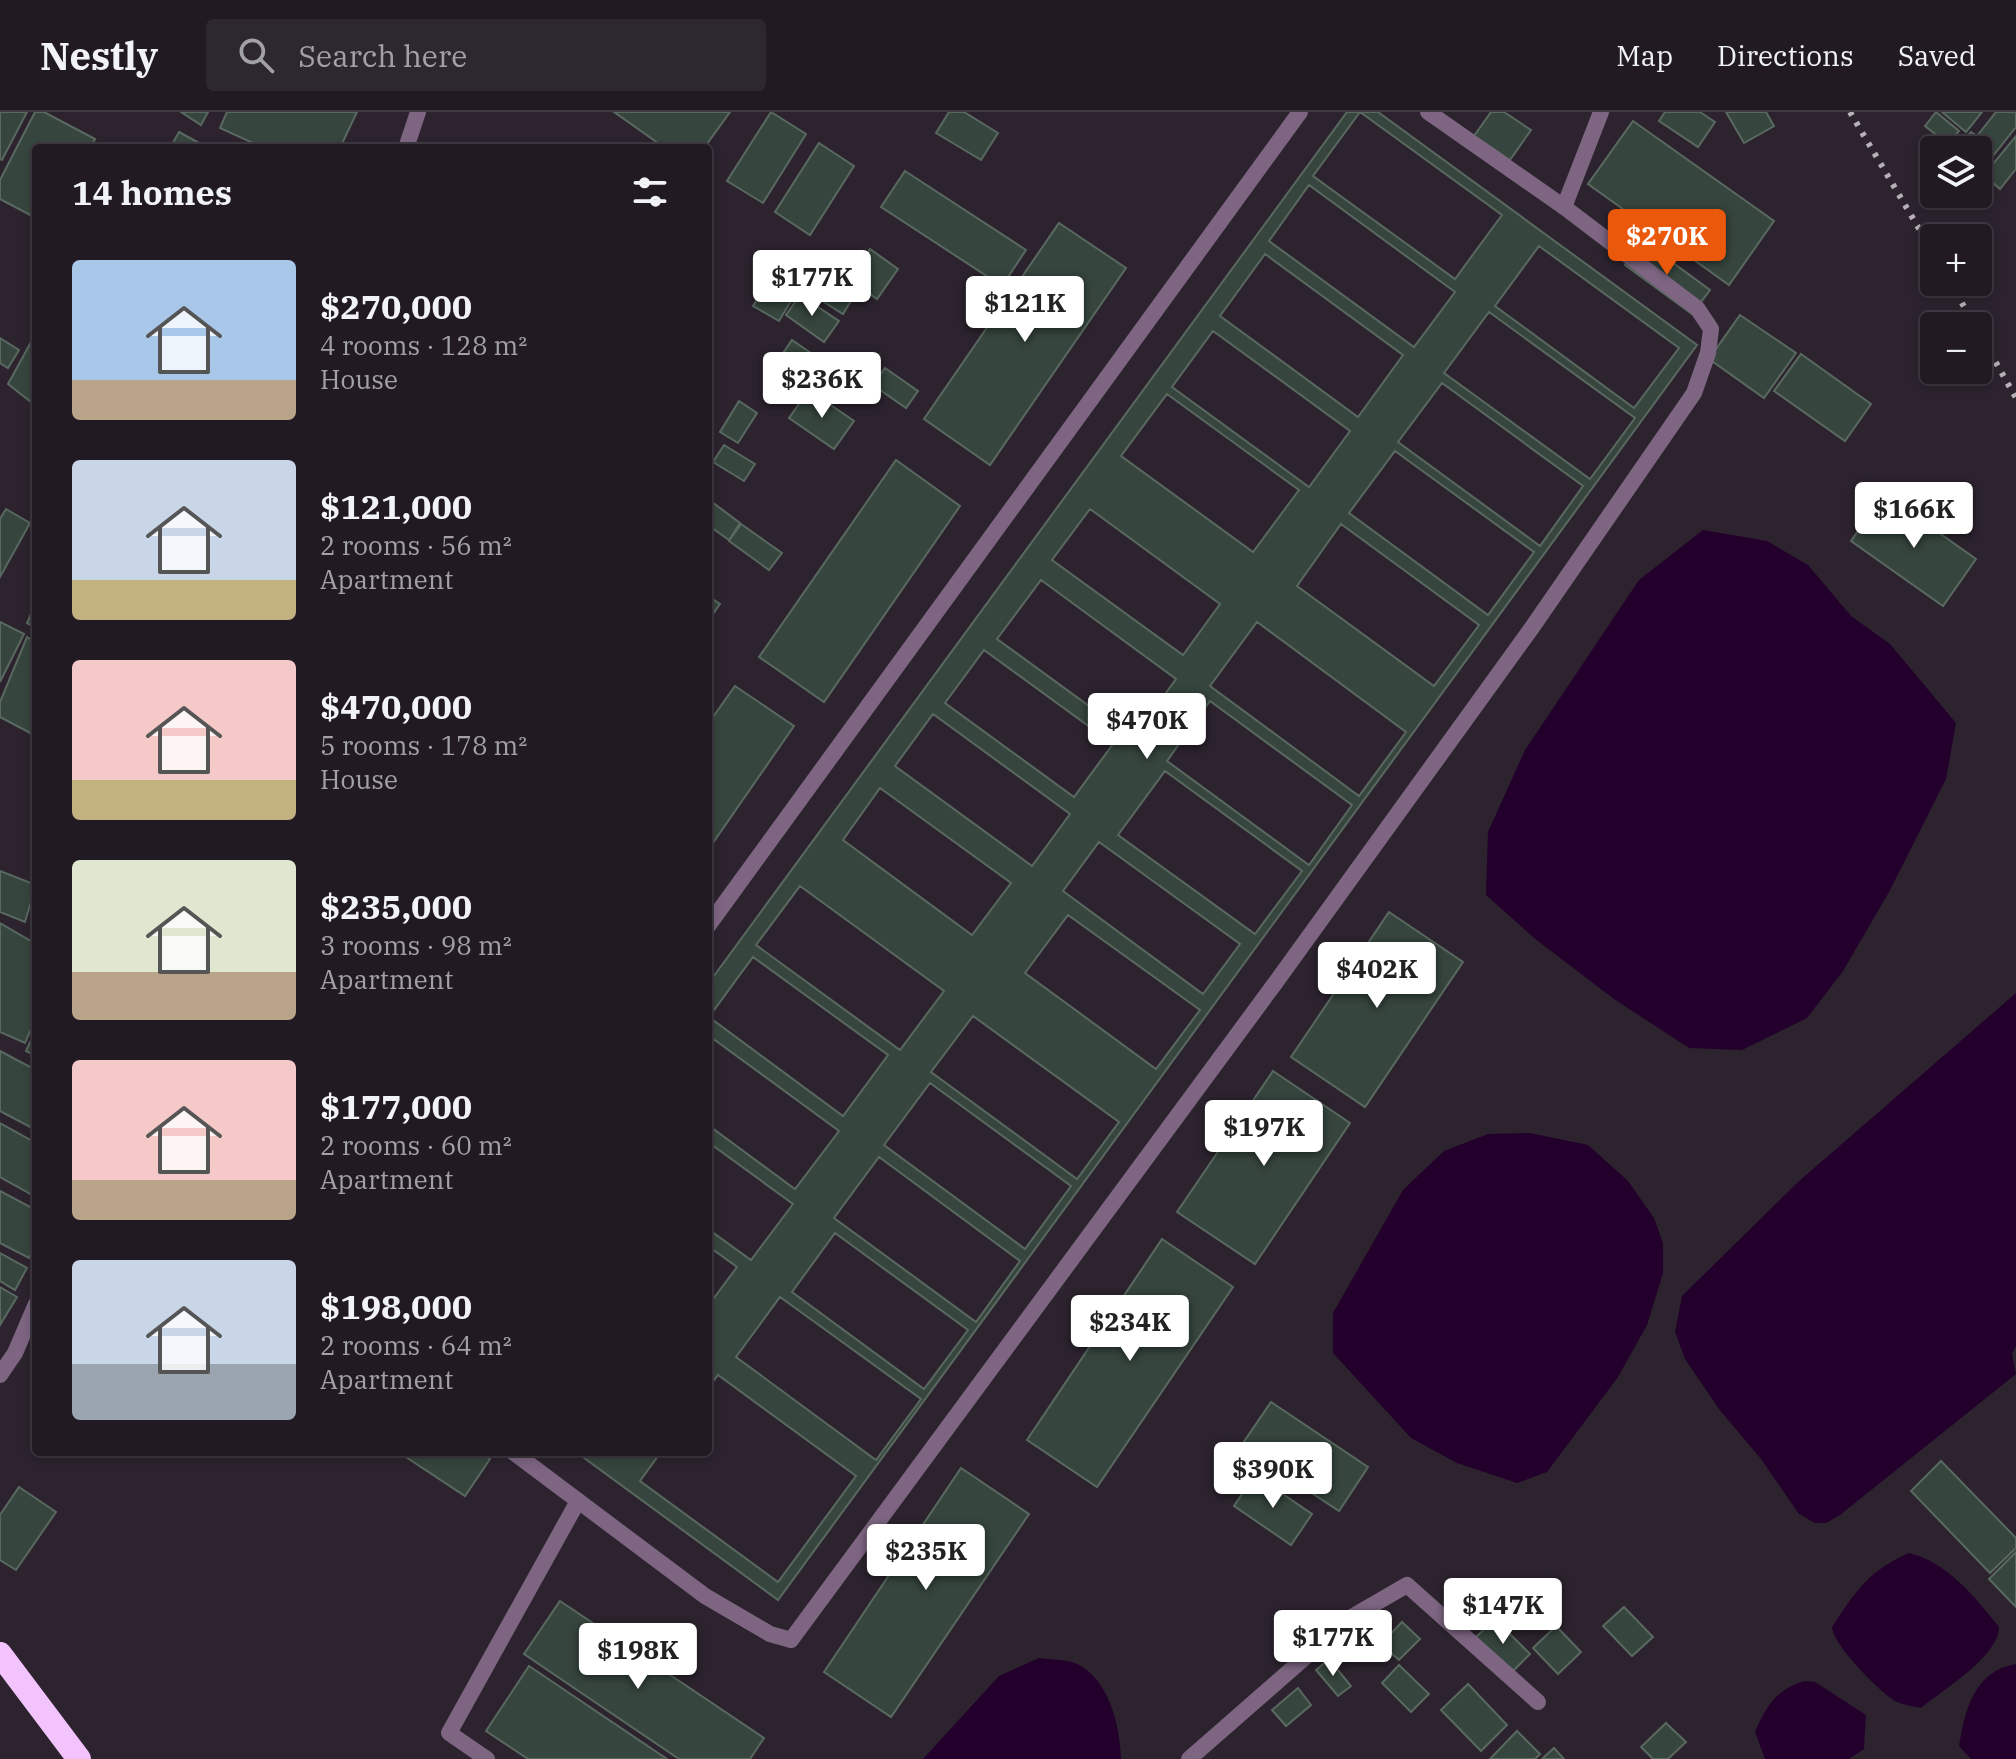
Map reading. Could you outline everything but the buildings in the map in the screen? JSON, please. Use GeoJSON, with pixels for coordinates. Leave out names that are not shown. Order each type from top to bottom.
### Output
{"type":"FeatureCollection","features":[{"type":"Feature","properties":{"kind":"highway"},"geometry":{"type":"LineString","coordinates":[[0,1654],[79,1759]]}},
{"type":"Feature","properties":{"kind":"street"},"geometry":{"type":"LineString","coordinates":[[407,144],[418,112]]}},
{"type":"Feature","properties":{"kind":"street"},"geometry":{"type":"LineString","coordinates":[[712,920],[1300,112]]}},
{"type":"Feature","properties":{"kind":"street"},"geometry":{"type":"LineString","coordinates":[[518,1456],[705,1596],[770,1634],[791,1640],[1276,982],[1531,629],[1694,393],[1708,353],[1711,329],[1697,308],[1564,207],[1428,112]]}},
{"type":"Feature","properties":{"kind":"street"},"geometry":{"type":"LineString","coordinates":[[1564,207],[1601,112]]}},
{"type":"Feature","properties":{"kind":"street"},"geometry":{"type":"LineString","coordinates":[[0,1375],[15,1353],[32,1313]]}},
{"type":"Feature","properties":{"kind":"street"},"geometry":{"type":"LineString","coordinates":[[487,1759],[449,1733],[578,1501]]}},
{"type":"Feature","properties":{"kind":"street"},"geometry":{"type":"LineString","coordinates":[[1189,1759],[1350,1618],[1407,1585],[1538,1702]]}},
{"type":"Feature","properties":{"kind":"shaded area"},"geometry":{"type":"Polygon","coordinates":[[[1703,530],[1767,541],[1808,565],[1851,616],[1890,644],[1956,723],[1946,779],[1889,892],[1843,971],[1807,1018],[1742,1050],[1689,1048],[1614,999],[1534,938],[1486,895],[1488,832],[1525,750],[1639,580],[1703,530]]]}},
{"type":"Feature","properties":{"kind":"shaded area"},"geometry":{"type":"Polygon","coordinates":[[[2016,993],[2016,1346],[2012,1354],[2016,1374],[1840,1515],[1826,1523],[1815,1523],[1799,1514],[1685,1359],[1675,1332],[1682,1296],[1798,1182],[2016,993]]]}},
{"type":"Feature","properties":{"kind":"shaded area"},"geometry":{"type":"Polygon","coordinates":[[[1530,1133],[1588,1145],[1628,1181],[1654,1218],[1663,1243],[1663,1273],[1647,1325],[1618,1377],[1547,1472],[1517,1483],[1457,1463],[1411,1438],[1333,1353],[1333,1313],[1403,1190],[1444,1151],[1488,1134],[1530,1133]]]}},
{"type":"Feature","properties":{"kind":"shaded area"},"geometry":{"type":"Polygon","coordinates":[[[1909,1553],[1948,1572],[1999,1627],[1997,1638],[1980,1661],[1921,1708],[1895,1701],[1879,1688],[1848,1656],[1832,1627],[1864,1583],[1883,1567],[1909,1553]]]}},
{"type":"Feature","properties":{"kind":"shaded area"},"geometry":{"type":"Polygon","coordinates":[[[1039,1658],[1073,1662],[1098,1681],[1115,1719],[1121,1759],[923,1759],[999,1676],[1039,1658]]]}},
{"type":"Feature","properties":{"kind":"shaded area"},"geometry":{"type":"Polygon","coordinates":[[[2016,1664],[2016,1759],[1971,1759],[1959,1746],[1974,1694],[1990,1675],[2016,1664]]]}},
{"type":"Feature","properties":{"kind":"shaded area"},"geometry":{"type":"Polygon","coordinates":[[[1805,1681],[1815,1682],[1866,1715],[1864,1749],[1849,1759],[1765,1759],[1755,1732],[1763,1714],[1787,1688],[1805,1681]]]}},
{"type":"Feature","properties":{"kind":"railway"},"geometry":{"type":"LineString","coordinates":[[1850,112],[1920,230]]}},
{"type":"Feature","properties":{"kind":"railway"},"geometry":{"type":"LineString","coordinates":[[1958,296],[1967,312]]}},
{"type":"Feature","properties":{"kind":"railway"},"geometry":{"type":"LineString","coordinates":[[1992,356],[2016,398]]}}]}
